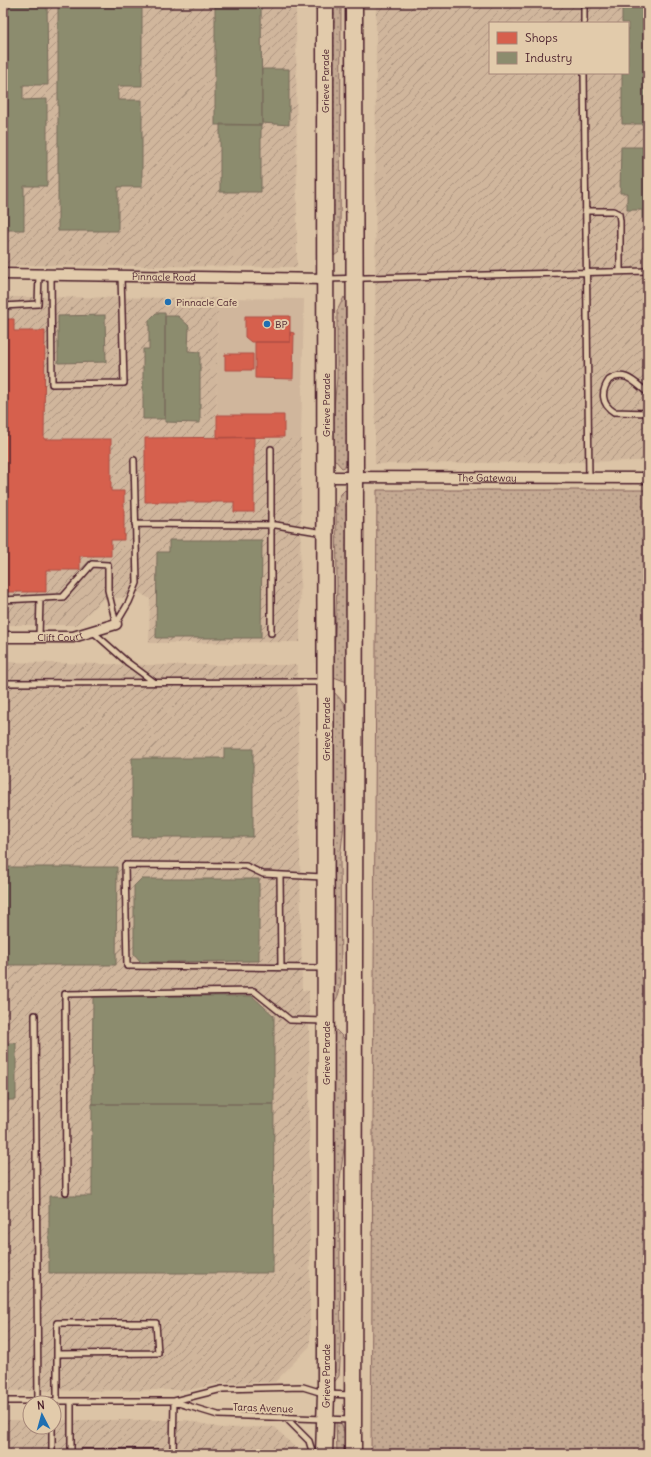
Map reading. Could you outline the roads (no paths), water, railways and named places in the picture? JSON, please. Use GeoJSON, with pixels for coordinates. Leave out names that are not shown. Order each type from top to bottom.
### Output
{"type":"FeatureCollection","features":[{"type":"Feature","properties":{"kind":"main road","name":"Grieve Parade"},"geometry":{"type":"LineString","coordinates":[[324,1454],[326,1394],[325,3]]}},
{"type":"Feature","properties":{"kind":"main road"},"geometry":{"type":"LineString","coordinates":[[353,1454],[355,476],[354,3]]}},
{"type":"Feature","properties":{"kind":"street","name":"Pinnacle Road"},"geometry":{"type":"LineString","coordinates":[[3,274],[326,279]]}},
{"type":"Feature","properties":{"kind":"street","name":"The Gateway"},"geometry":{"type":"LineString","coordinates":[[326,477],[648,478]]}},
{"type":"Feature","properties":{"kind":"street","name":"Clift Court"},"geometry":{"type":"LineString","coordinates":[[3,637],[73,637],[116,624]]}},
{"type":"Feature","properties":{"kind":"lane"},"geometry":{"type":"LineString","coordinates":[[584,3],[584,22]]}},
{"type":"Feature","properties":{"kind":"lane"},"geometry":{"type":"LineString","coordinates":[[584,74],[589,478]]}},
{"type":"Feature","properties":{"kind":"lane"},"geometry":{"type":"LineString","coordinates":[[586,211],[613,211],[619,214],[620,271]]}},
{"type":"Feature","properties":{"kind":"lane"},"geometry":{"type":"LineString","coordinates":[[326,279],[587,271],[648,271]]}},
{"type":"Feature","properties":{"kind":"lane"},"geometry":{"type":"LineString","coordinates":[[3,306],[38,304],[39,275]]}},
{"type":"Feature","properties":{"kind":"lane"},"geometry":{"type":"LineString","coordinates":[[51,275],[52,384],[124,383],[121,276]]}},
{"type":"Feature","properties":{"kind":"lane"},"geometry":{"type":"LineString","coordinates":[[648,393],[630,379],[621,376],[609,380],[603,393],[604,403],[614,412],[648,413]]}},
{"type":"Feature","properties":{"kind":"lane"},"geometry":{"type":"LineString","coordinates":[[270,448],[271,634]]}},
{"type":"Feature","properties":{"kind":"lane"},"geometry":{"type":"LineString","coordinates":[[116,624],[130,602],[137,583],[134,460]]}},
{"type":"Feature","properties":{"kind":"lane"},"geometry":{"type":"LineString","coordinates":[[135,524],[270,525],[326,534]]}},
{"type":"Feature","properties":{"kind":"lane"},"geometry":{"type":"LineString","coordinates":[[3,600],[63,597],[92,564],[108,564],[108,590],[116,624]]}},
{"type":"Feature","properties":{"kind":"lane"},"geometry":{"type":"LineString","coordinates":[[39,637],[40,599]]}},
{"type":"Feature","properties":{"kind":"lane"},"geometry":{"type":"LineString","coordinates":[[92,631],[127,662],[154,682]]}},
{"type":"Feature","properties":{"kind":"lane"},"geometry":{"type":"LineString","coordinates":[[3,683],[326,682]]}},
{"type":"Feature","properties":{"kind":"lane"},"geometry":{"type":"LineString","coordinates":[[325,968],[127,966],[125,865],[246,866],[263,874],[326,877]]}},
{"type":"Feature","properties":{"kind":"lane"},"geometry":{"type":"LineString","coordinates":[[280,875],[281,967]]}},
{"type":"Feature","properties":{"kind":"lane"},"geometry":{"type":"LineString","coordinates":[[66,1192],[65,994],[254,991],[290,1020],[326,1021]]}},
{"type":"Feature","properties":{"kind":"lane"},"geometry":{"type":"LineString","coordinates":[[35,1015],[38,1395]]}},
{"type":"Feature","properties":{"kind":"lane"},"geometry":{"type":"LineString","coordinates":[[54,1395],[57,1354],[56,1323],[156,1323],[158,1353],[57,1354]]}},
{"type":"Feature","properties":{"kind":"lane","name":"Taras Avenue"},"geometry":{"type":"LineString","coordinates":[[62,1402],[174,1402],[222,1389],[308,1387],[326,1394],[352,1395]]}},
{"type":"Feature","properties":{"kind":"lane","name":"Taras Avenue"},"geometry":{"type":"LineString","coordinates":[[3,1402],[22,1402]]}},
{"type":"Feature","properties":{"kind":"lane"},"geometry":{"type":"LineString","coordinates":[[71,1402],[71,1454]]}},
{"type":"Feature","properties":{"kind":"lane"},"geometry":{"type":"LineString","coordinates":[[83,1452],[174,1453],[174,1402]]}},
{"type":"Feature","properties":{"kind":"lane","name":"Taras Avenue"},"geometry":{"type":"LineString","coordinates":[[174,1402],[218,1415],[284,1417],[312,1420],[353,1420]]}},
{"type":"Feature","properties":{"kind":"lane"},"geometry":{"type":"LineString","coordinates":[[284,1417],[309,1441],[313,1454]]}},
{"type":"Feature","properties":{"kind":"lane"},"geometry":{"type":"LineString","coordinates":[[52,1435],[52,1454]]}},
{"type":"Feature","properties":{"kind":"place","name":"Pinnacle Cafe"},"geometry":{"type":"Point","coordinates":[168,302]}},
{"type":"Feature","properties":{"kind":"place","name":"BP"},"geometry":{"type":"Point","coordinates":[267,324]}}]}
